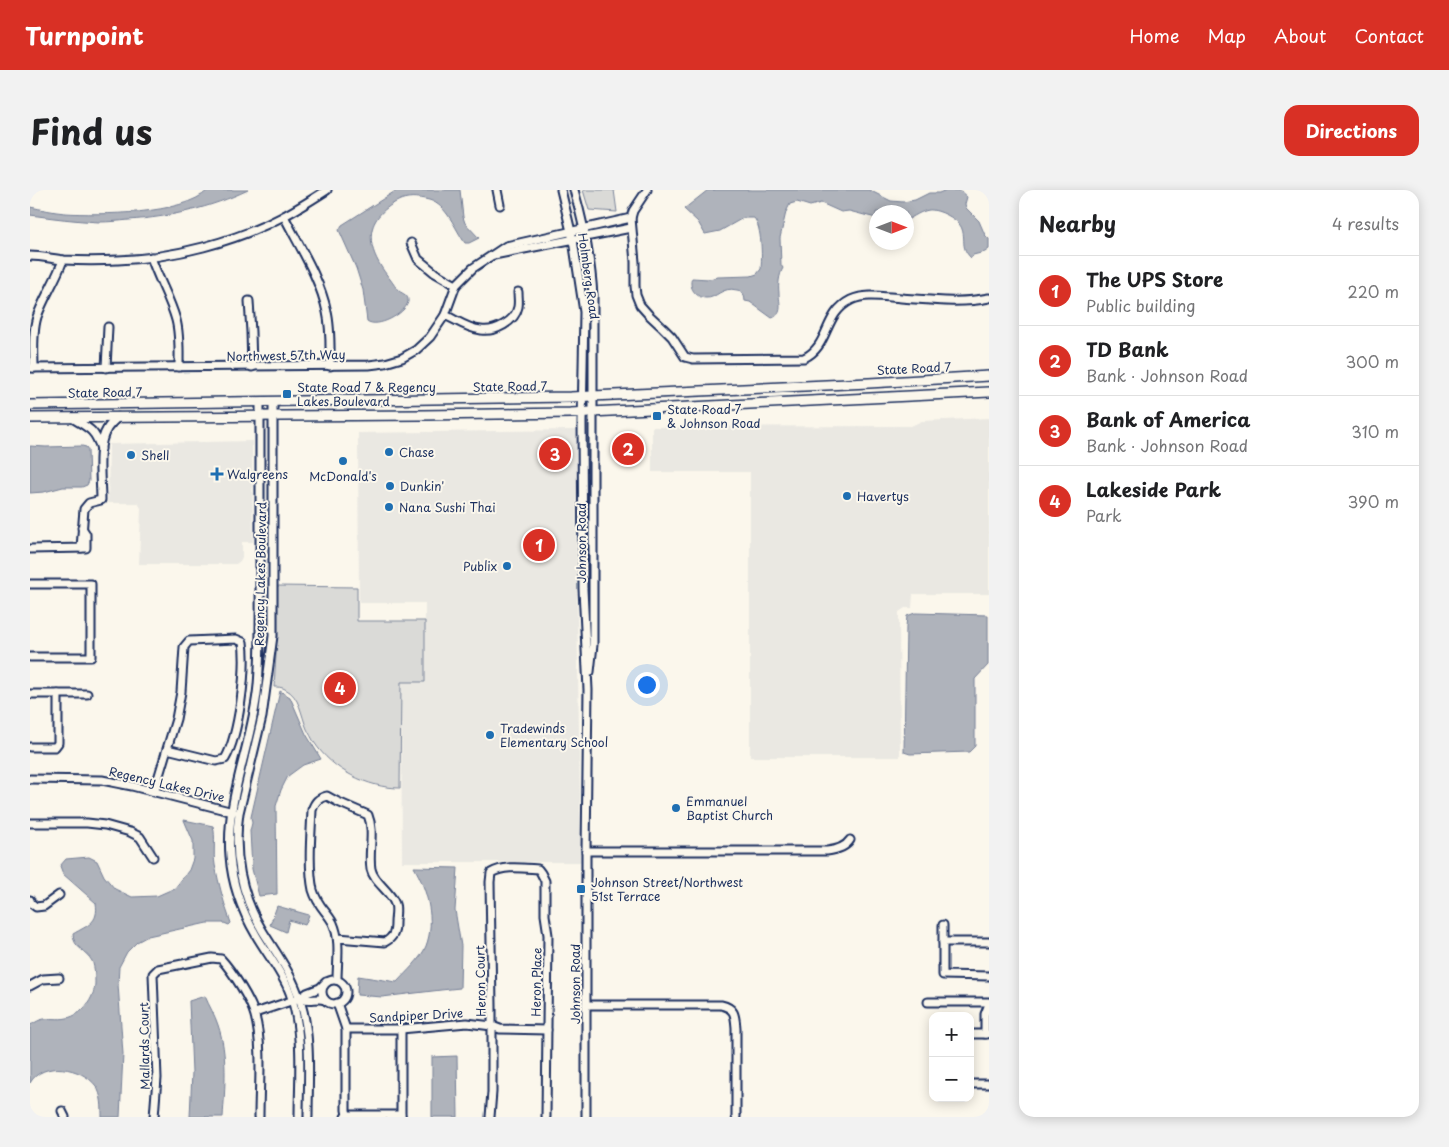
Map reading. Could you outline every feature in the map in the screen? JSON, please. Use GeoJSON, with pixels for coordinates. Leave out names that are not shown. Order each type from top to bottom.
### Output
{"type":"FeatureCollection","features":[{"type":"Feature","properties":{"kind":"main road","name":"State Road 7"},"geometry":{"type":"LineString","coordinates":[[30,405],[583,397],[989,376]]}},
{"type":"Feature","properties":{"kind":"main road"},"geometry":{"type":"LineString","coordinates":[[846,399],[857,389],[869,383]]}},
{"type":"Feature","properties":{"kind":"main road"},"geometry":{"type":"LineString","coordinates":[[810,401],[825,392],[828,385]]}},
{"type":"Feature","properties":{"kind":"main road","name":"State Road 7"},"geometry":{"type":"LineString","coordinates":[[30,418],[583,412],[989,392]]}},
{"type":"Feature","properties":{"kind":"street"},"geometry":{"type":"LineString","coordinates":[[30,256],[64,260],[118,260],[180,252],[214,244],[252,230],[284,216],[327,190]]}},
{"type":"Feature","properties":{"kind":"street"},"geometry":{"type":"LineString","coordinates":[[497,190],[500,205]]}},
{"type":"Feature","properties":{"kind":"street","name":"Holmberg Road"},"geometry":{"type":"LineString","coordinates":[[561,190],[572,231],[584,312],[583,397]]}},
{"type":"Feature","properties":{"kind":"street","name":"Holmberg Road"},"geometry":{"type":"LineString","coordinates":[[574,190],[584,228],[592,276],[593,396]]}},
{"type":"Feature","properties":{"kind":"street"},"geometry":{"type":"LineString","coordinates":[[647,190],[633,211],[631,218],[636,295],[644,310],[672,338],[685,356],[693,360],[804,358],[818,348],[833,316],[840,307],[851,300],[861,297],[879,296],[959,302],[989,298]]}},
{"type":"Feature","properties":{"kind":"street"},"geometry":{"type":"LineString","coordinates":[[284,216],[312,272],[327,310],[330,331],[330,366]]}},
{"type":"Feature","properties":{"kind":"street","name":"Northwest 57th Way"},"geometry":{"type":"LineString","coordinates":[[32,368],[330,366],[385,363],[402,358],[416,350],[430,338],[445,315],[456,285],[472,268],[506,246],[631,218]]}},
{"type":"Feature","properties":{"kind":"street","name":"Northwest 57th Way"},"geometry":{"type":"LineString","coordinates":[[491,256],[631,228]]}},
{"type":"Feature","properties":{"kind":"street"},"geometry":{"type":"LineString","coordinates":[[411,242],[418,259],[456,285]]}},
{"type":"Feature","properties":{"kind":"street"},"geometry":{"type":"LineString","coordinates":[[151,257],[176,322],[179,341],[179,367]]}},
{"type":"Feature","properties":{"kind":"street"},"geometry":{"type":"LineString","coordinates":[[32,368],[37,318],[64,260]]}},
{"type":"Feature","properties":{"kind":"street"},"geometry":{"type":"LineString","coordinates":[[445,315],[474,328],[481,330],[494,329],[507,323],[514,315],[518,308],[518,292]]}},
{"type":"Feature","properties":{"kind":"street"},"geometry":{"type":"LineString","coordinates":[[249,301],[252,367]]}},
{"type":"Feature","properties":{"kind":"street"},"geometry":{"type":"LineString","coordinates":[[106,368],[108,327]]}},
{"type":"Feature","properties":{"kind":"street","name":"Johnson Road"},"geometry":{"type":"LineString","coordinates":[[588,690],[593,645],[593,396]]}},
{"type":"Feature","properties":{"kind":"street","name":"Johnson Road"},"geometry":{"type":"LineString","coordinates":[[583,397],[583,604],[588,690],[586,1117]]}},
{"type":"Feature","properties":{"kind":"street","name":"Regency Lakes Boulevard"},"geometry":{"type":"LineString","coordinates":[[260,402],[261,599],[258,686],[251,732],[231,811],[230,857],[236,889],[247,918],[280,972],[298,1022],[299,1117]]}},
{"type":"Feature","properties":{"kind":"street","name":"Regency Lakes Boulevard"},"geometry":{"type":"LineString","coordinates":[[273,402],[273,636],[262,717],[239,813],[237,833],[238,863],[246,896],[254,915],[290,975],[301,998],[308,1040],[308,1117]]}},
{"type":"Feature","properties":{"kind":"street"},"geometry":{"type":"LineString","coordinates":[[71,417],[95,434],[101,450]]}},
{"type":"Feature","properties":{"kind":"street"},"geometry":{"type":"LineString","coordinates":[[30,549],[83,548],[86,534],[82,528],[84,509],[89,503],[101,500],[101,450],[107,429],[118,417]]}},
{"type":"Feature","properties":{"kind":"street"},"geometry":{"type":"LineString","coordinates":[[30,584],[91,584],[91,657],[30,657]]}},
{"type":"Feature","properties":{"kind":"street"},"geometry":{"type":"LineString","coordinates":[[583,604],[587,609],[588,633],[593,645]]}},
{"type":"Feature","properties":{"kind":"street"},"geometry":{"type":"LineString","coordinates":[[154,792],[176,719],[181,692],[184,647],[189,641],[236,639],[243,642],[241,699],[237,725],[230,751],[225,759],[216,761],[167,749]]}},
{"type":"Feature","properties":{"kind":"street"},"geometry":{"type":"LineString","coordinates":[[30,694],[88,694]]}},
{"type":"Feature","properties":{"kind":"street"},"geometry":{"type":"LineString","coordinates":[[30,747],[55,748],[58,743],[58,694]]}},
{"type":"Feature","properties":{"kind":"street","name":"Regency Lakes Drive"},"geometry":{"type":"LineString","coordinates":[[30,779],[102,780],[239,813]]}},
{"type":"Feature","properties":{"kind":"street"},"geometry":{"type":"LineString","coordinates":[[337,980],[338,938],[332,922],[319,905],[311,878],[312,810],[315,802],[327,796],[368,815],[371,822],[371,868],[373,876],[392,897],[396,906],[395,933],[385,942],[338,938]]}},
{"type":"Feature","properties":{"kind":"street"},"geometry":{"type":"LineString","coordinates":[[30,823],[87,823],[105,825],[140,837],[153,857]]}},
{"type":"Feature","properties":{"kind":"street"},"geometry":{"type":"LineString","coordinates":[[586,851],[827,851],[848,845],[850,840]]}},
{"type":"Feature","properties":{"kind":"street","name":"Heron Court"},"geometry":{"type":"LineString","coordinates":[[490,1117],[492,1092],[491,873],[498,869],[519,868]]}},
{"type":"Feature","properties":{"kind":"street","name":"Heron Place"},"geometry":{"type":"LineString","coordinates":[[519,868],[538,869],[544,881],[545,915],[548,935],[546,1117]]}},
{"type":"Feature","properties":{"kind":"street"},"geometry":{"type":"LineString","coordinates":[[30,900],[36,907],[44,906],[59,895]]}},
{"type":"Feature","properties":{"kind":"street"},"geometry":{"type":"LineString","coordinates":[[943,925],[943,976],[989,976]]}},
{"type":"Feature","properties":{"kind":"street"},"geometry":{"type":"LineString","coordinates":[[943,942],[989,942]]}},
{"type":"Feature","properties":{"kind":"street","name":"Mallards Court"},"geometry":{"type":"LineString","coordinates":[[154,1117],[157,1078],[153,974],[158,970],[212,958],[221,959],[245,995],[254,1013]]}},
{"type":"Feature","properties":{"kind":"street"},"geometry":{"type":"LineString","coordinates":[[30,986],[43,979],[59,978]]}},
{"type":"Feature","properties":{"kind":"street"},"geometry":{"type":"LineString","coordinates":[[259,1117],[259,1042],[254,1013],[301,998],[307,993],[320,988],[326,982],[333,980],[343,984],[346,991],[338,1003],[301,998]]}},
{"type":"Feature","properties":{"kind":"street"},"geometry":{"type":"LineString","coordinates":[[325,1000],[322,993],[323,985],[326,982]]}},
{"type":"Feature","properties":{"kind":"street"},"geometry":{"type":"LineString","coordinates":[[928,1002],[989,1003],[985,1014],[987,1034],[974,1034]]}},
{"type":"Feature","properties":{"kind":"street"},"geometry":{"type":"LineString","coordinates":[[338,1003],[346,1029],[346,1116],[401,1116],[401,1029]]}},
{"type":"Feature","properties":{"kind":"street"},"geometry":{"type":"LineString","coordinates":[[586,1005],[720,1005],[730,1008],[735,1017],[736,1028],[736,1117]]}},
{"type":"Feature","properties":{"kind":"street","name":"Sandpiper Drive"},"geometry":{"type":"LineString","coordinates":[[346,1029],[401,1029],[467,1023],[492,1026],[500,1029],[546,1030]]}},
{"type":"Feature","properties":{"kind":"street"},"geometry":{"type":"LineString","coordinates":[[974,1084],[989,1084]]}},
{"type":"Feature","properties":{"kind":"shaded area"},"geometry":{"type":"Polygon","coordinates":[[[208,190],[248,190],[205,207],[145,219],[99,222],[30,215],[30,207],[61,213],[80,214],[140,212],[180,204],[196,198],[208,190]]]}},
{"type":"Feature","properties":{"kind":"shaded area"},"geometry":{"type":"Polygon","coordinates":[[[397,190],[460,190],[465,223],[479,238],[465,243],[446,212],[429,200],[408,198],[396,202],[385,210],[372,228],[373,248],[382,269],[398,290],[407,296],[408,302],[402,311],[390,319],[384,322],[372,323],[367,321],[363,290],[356,268],[339,230],[342,225],[397,190]]]}},
{"type":"Feature","properties":{"kind":"shaded area"},"geometry":{"type":"Polygon","coordinates":[[[583,190],[614,190],[617,212],[589,210],[583,190]]]}},
{"type":"Feature","properties":{"kind":"shaded area"},"geometry":{"type":"Polygon","coordinates":[[[708,190],[869,190],[891,201],[903,202],[915,200],[929,193],[959,190],[967,197],[966,208],[979,221],[985,235],[989,239],[989,249],[973,255],[971,258],[964,247],[962,229],[953,218],[933,210],[914,216],[914,205],[869,205],[869,216],[849,211],[841,212],[821,203],[810,206],[797,202],[790,204],[786,212],[780,238],[781,265],[783,268],[779,283],[780,308],[778,314],[772,318],[750,302],[745,301],[741,291],[732,289],[723,291],[710,298],[702,298],[696,294],[691,285],[692,278],[709,279],[757,274],[761,269],[761,250],[759,228],[754,218],[743,218],[720,231],[705,234],[698,222],[684,209],[708,190]]]}},
{"type":"Feature","properties":{"kind":"shaded area"},"geometry":{"type":"Polygon","coordinates":[[[989,418],[989,594],[913,594],[912,608],[905,608],[899,612],[900,757],[750,757],[750,472],[652,472],[652,427],[911,426],[922,421],[989,418]]]}},
{"type":"Feature","properties":{"kind":"shaded area"},"geometry":{"type":"Polygon","coordinates":[[[576,430],[581,862],[402,862],[401,682],[425,682],[425,603],[359,603],[358,433],[576,430]]]}},
{"type":"Feature","properties":{"kind":"shaded area"},"geometry":{"type":"Polygon","coordinates":[[[252,441],[253,542],[242,542],[242,557],[240,561],[236,564],[139,564],[141,508],[138,503],[108,503],[109,444],[252,441]]]}},
{"type":"Feature","properties":{"kind":"shaded area"},"geometry":{"type":"Polygon","coordinates":[[[30,446],[86,447],[88,450],[89,481],[87,485],[30,493],[30,446]]]}},
{"type":"Feature","properties":{"kind":"shaded area"},"geometry":{"type":"Polygon","coordinates":[[[277,586],[357,587],[357,621],[425,621],[425,682],[401,682],[400,788],[376,785],[363,781],[352,776],[331,761],[314,742],[294,696],[284,688],[274,687],[277,586]]]}},
{"type":"Feature","properties":{"kind":"shaded area"},"geometry":{"type":"Polygon","coordinates":[[[915,613],[988,615],[988,665],[975,679],[975,746],[969,752],[910,754],[904,752],[906,627],[907,616],[915,613]]]}},
{"type":"Feature","properties":{"kind":"shaded area"},"geometry":{"type":"Polygon","coordinates":[[[280,691],[290,697],[306,734],[321,759],[303,765],[288,776],[281,790],[276,806],[277,894],[259,896],[252,869],[251,817],[280,691]]]}},
{"type":"Feature","properties":{"kind":"shaded area"},"geometry":{"type":"Polygon","coordinates":[[[184,820],[213,826],[215,865],[231,923],[229,925],[224,923],[207,923],[148,936],[137,942],[127,952],[119,967],[118,984],[123,1054],[120,1117],[102,1117],[98,1090],[90,1079],[82,1074],[63,1069],[53,1069],[44,1071],[30,1083],[30,1025],[43,1019],[64,1019],[78,1014],[90,1001],[95,984],[92,961],[77,946],[73,934],[88,926],[94,919],[96,903],[63,874],[60,866],[66,859],[89,857],[97,861],[104,876],[115,889],[132,897],[157,896],[175,888],[189,870],[193,859],[193,841],[184,820]]]}},
{"type":"Feature","properties":{"kind":"shaded area"},"geometry":{"type":"Polygon","coordinates":[[[414,867],[458,868],[455,910],[461,946],[460,988],[382,997],[357,995],[358,976],[397,982],[424,951],[429,936],[429,905],[423,885],[414,867]]]}},
{"type":"Feature","properties":{"kind":"shaded area"},"geometry":{"type":"Polygon","coordinates":[[[277,906],[309,915],[305,925],[289,920],[286,932],[270,925],[277,906]]]}},
{"type":"Feature","properties":{"kind":"shaded area"},"geometry":{"type":"Polygon","coordinates":[[[205,996],[217,1021],[223,1047],[225,1071],[223,1117],[190,1117],[192,1072],[189,1001],[205,996]]]}},
{"type":"Feature","properties":{"kind":"shaded area"},"geometry":{"type":"Polygon","coordinates":[[[457,1056],[458,1117],[432,1117],[432,1057],[457,1056]]]}},
{"type":"Feature","properties":{"kind":"place","name":"State Road 7 & Regency Lakes Boulevard"},"geometry":{"type":"Point","coordinates":[287,394]}},
{"type":"Feature","properties":{"kind":"place","name":"State Road 7 & Johnson Road"},"geometry":{"type":"Point","coordinates":[657,416]}},
{"type":"Feature","properties":{"kind":"place","name":"TD Bank"},"geometry":{"type":"Point","coordinates":[628,449]}},
{"type":"Feature","properties":{"kind":"place","name":"Chase"},"geometry":{"type":"Point","coordinates":[389,452]}},
{"type":"Feature","properties":{"kind":"place","name":"Bank of America"},"geometry":{"type":"Point","coordinates":[555,454]}},
{"type":"Feature","properties":{"kind":"place","name":"Shell"},"geometry":{"type":"Point","coordinates":[131,455]}},
{"type":"Feature","properties":{"kind":"place","name":"McDonald's"},"geometry":{"type":"Point","coordinates":[343,461]}},
{"type":"Feature","properties":{"kind":"place","name":"Walgreens"},"geometry":{"type":"Point","coordinates":[217,474]}},
{"type":"Feature","properties":{"kind":"place","name":"Dunkin'"},"geometry":{"type":"Point","coordinates":[390,486]}},
{"type":"Feature","properties":{"kind":"place","name":"Havertys"},"geometry":{"type":"Point","coordinates":[847,496]}},
{"type":"Feature","properties":{"kind":"place","name":"Nana Sushi Thai"},"geometry":{"type":"Point","coordinates":[389,507]}},
{"type":"Feature","properties":{"kind":"place","name":"The UPS Store"},"geometry":{"type":"Point","coordinates":[539,545]}},
{"type":"Feature","properties":{"kind":"place","name":"Publix"},"geometry":{"type":"Point","coordinates":[507,566]}},
{"type":"Feature","properties":{"kind":"place","name":"Lakeside Park"},"geometry":{"type":"Point","coordinates":[340,688]}},
{"type":"Feature","properties":{"kind":"place","name":"Tradewinds Elementary School"},"geometry":{"type":"Point","coordinates":[490,735]}},
{"type":"Feature","properties":{"kind":"place","name":"Emmanuel Baptist Church"},"geometry":{"type":"Point","coordinates":[676,808]}},
{"type":"Feature","properties":{"kind":"place","name":"Johnson Street/Northwest 51st Terrace"},"geometry":{"type":"Point","coordinates":[581,889]}}]}
